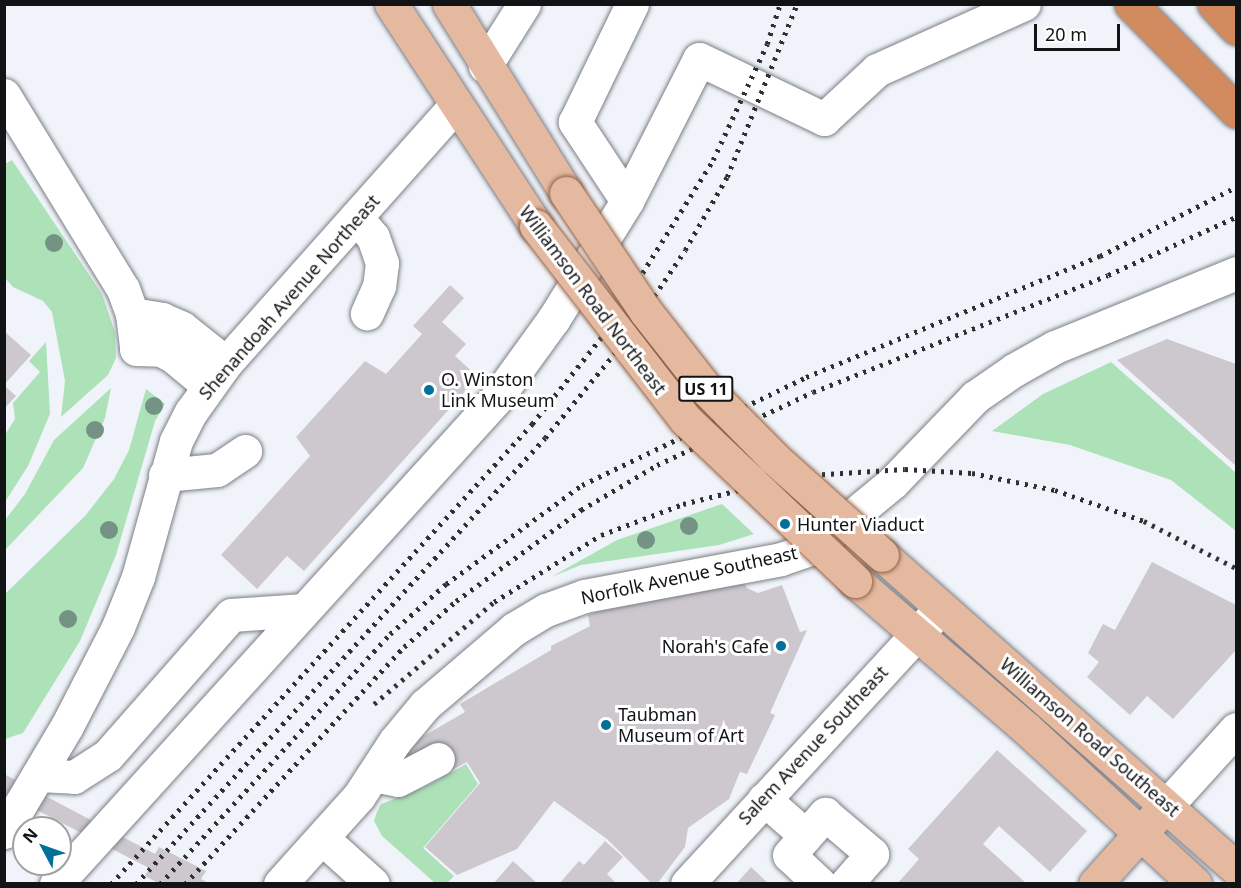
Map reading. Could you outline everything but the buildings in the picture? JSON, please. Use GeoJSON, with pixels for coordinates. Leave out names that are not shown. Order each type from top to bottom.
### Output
{"type":"FeatureCollection","features":[{"type":"Feature","properties":{"kind":"highway"},"geometry":{"type":"LineString","coordinates":[[1131,4],[1236,111]]}},
{"type":"Feature","properties":{"kind":"highway"},"geometry":{"type":"LineString","coordinates":[[1214,4],[1236,28]]}},
{"type":"Feature","properties":{"kind":"main road","name":"Williamson Road Northeast"},"geometry":{"type":"LineString","coordinates":[[391,4],[455,106],[536,226],[685,419],[915,636]]}},
{"type":"Feature","properties":{"kind":"main road","name":"Williamson Road Northeast"},"geometry":{"type":"LineString","coordinates":[[449,4],[485,66],[566,193],[646,312],[708,391],[774,458],[941,608]]}},
{"type":"Feature","properties":{"kind":"main road","name":"Williamson Road Southeast"},"geometry":{"type":"LineString","coordinates":[[941,608],[1168,804],[1236,868]]}},
{"type":"Feature","properties":{"kind":"main road","name":"Williamson Road Southeast"},"geometry":{"type":"LineString","coordinates":[[915,636],[1142,832],[1195,884]]}},
{"type":"Feature","properties":{"kind":"main road"},"geometry":{"type":"LineString","coordinates":[[1095,884],[1168,804]]}},
{"type":"Feature","properties":{"kind":"street"},"geometry":{"type":"LineString","coordinates":[[485,66],[524,4]]}},
{"type":"Feature","properties":{"kind":"street"},"geometry":{"type":"LineString","coordinates":[[627,201],[575,122],[632,4]]}},
{"type":"Feature","properties":{"kind":"street"},"geometry":{"type":"LineString","coordinates":[[56,884],[495,400],[553,320],[627,201],[699,59],[824,118],[878,70],[1024,4]]}},
{"type":"Feature","properties":{"kind":"street"},"geometry":{"type":"LineString","coordinates":[[4,95],[98,243],[132,314],[136,349],[161,350],[217,375]]}},
{"type":"Feature","properties":{"kind":"street","name":"Shenandoah Avenue Northeast"},"geometry":{"type":"LineString","coordinates":[[4,832],[89,686],[122,617],[148,547],[165,475],[176,441],[217,375],[455,106]]}},
{"type":"Feature","properties":{"kind":"street"},"geometry":{"type":"LineString","coordinates":[[356,217],[373,237],[382,263],[379,286],[367,313]]}},
{"type":"Feature","properties":{"kind":"street","name":"Norfolk Avenue Southeast"},"geometry":{"type":"LineString","coordinates":[[280,884],[323,839],[425,705],[514,629],[546,610],[584,596],[770,561],[813,548],[892,483],[975,396],[1014,370],[1055,347],[1236,273]]}},
{"type":"Feature","properties":{"kind":"street"},"geometry":{"type":"LineString","coordinates":[[132,314],[182,328],[217,375]]}},
{"type":"Feature","properties":{"kind":"street"},"geometry":{"type":"LineString","coordinates":[[165,475],[217,470],[245,451]]}},
{"type":"Feature","properties":{"kind":"street","name":"Salem Avenue Southeast"},"geometry":{"type":"LineString","coordinates":[[687,884],[941,608]]}},
{"type":"Feature","properties":{"kind":"street"},"geometry":{"type":"LineString","coordinates":[[38,775],[74,777],[108,755],[231,615],[304,610]]}},
{"type":"Feature","properties":{"kind":"street"},"geometry":{"type":"LineString","coordinates":[[1168,804],[1236,729]]}},
{"type":"Feature","properties":{"kind":"street"},"geometry":{"type":"LineString","coordinates":[[373,775],[398,780],[438,759]]}},
{"type":"Feature","properties":{"kind":"street"},"geometry":{"type":"LineString","coordinates":[[764,799],[805,835]]}},
{"type":"Feature","properties":{"kind":"street"},"geometry":{"type":"LineString","coordinates":[[820,884],[789,855],[825,814],[872,854],[846,884]]}},
{"type":"Feature","properties":{"kind":"street"},"geometry":{"type":"LineString","coordinates":[[323,839],[373,884]]}},
{"type":"Feature","properties":{"kind":"green space"},"geometry":{"type":"Polygon","coordinates":[[[12,160],[102,294],[115,332],[116,358],[108,375],[61,417],[65,381],[52,312],[43,301],[13,287],[5,278],[5,164],[12,160]]]}},
{"type":"Feature","properties":{"kind":"green space"},"geometry":{"type":"Polygon","coordinates":[[[46,342],[50,414],[28,466],[5,502],[5,435],[15,419],[13,403],[40,372],[29,361],[46,342]]]}},
{"type":"Feature","properties":{"kind":"green space"},"geometry":{"type":"Polygon","coordinates":[[[1111,362],[1236,473],[1236,531],[1171,480],[1070,445],[992,431],[1043,394],[1111,362]]]}},
{"type":"Feature","properties":{"kind":"green space"},"geometry":{"type":"Polygon","coordinates":[[[111,388],[105,418],[83,468],[5,550],[5,520],[25,494],[54,440],[111,388]]]}},
{"type":"Feature","properties":{"kind":"green space"},"geometry":{"type":"Polygon","coordinates":[[[146,389],[165,404],[155,421],[116,555],[80,641],[23,733],[5,739],[5,594],[85,516],[114,479],[129,450],[146,389]]]}},
{"type":"Feature","properties":{"kind":"green space"},"geometry":{"type":"Polygon","coordinates":[[[722,504],[754,534],[719,545],[581,565],[551,577],[617,540],[722,504]]]}},
{"type":"Feature","properties":{"kind":"green space"},"geometry":{"type":"Polygon","coordinates":[[[466,764],[478,784],[423,848],[454,876],[447,883],[435,883],[382,836],[374,821],[381,804],[423,788],[466,764]]]}},
{"type":"Feature","properties":{"kind":"railway"},"geometry":{"type":"LineString","coordinates":[[111,884],[532,424],[604,334],[713,160],[767,44],[780,4]]}},
{"type":"Feature","properties":{"kind":"railway"},"geometry":{"type":"LineString","coordinates":[[136,884],[545,438],[619,348],[685,250],[727,177],[797,4]]}},
{"type":"Feature","properties":{"kind":"railway"},"geometry":{"type":"LineString","coordinates":[[160,884],[390,634],[446,584],[582,485],[806,377],[1100,256],[1236,187]]}},
{"type":"Feature","properties":{"kind":"railway"},"geometry":{"type":"LineString","coordinates":[[185,884],[404,647],[456,601],[581,510],[657,465],[813,392],[1108,275],[1236,217]]}},
{"type":"Feature","properties":{"kind":"railway"},"geometry":{"type":"LineString","coordinates":[[374,704],[494,602],[601,535],[683,504],[795,476],[905,469],[972,473],[1055,490],[1144,521],[1236,568]]}},
{"type":"Feature","properties":{"kind":"place","name":"O. Winston Link Museum"},"geometry":{"type":"Point","coordinates":[429,390]}},
{"type":"Feature","properties":{"kind":"place","name":"Hunter Viaduct"},"geometry":{"type":"Point","coordinates":[785,524]}},
{"type":"Feature","properties":{"kind":"place","name":"Norah's Cafe"},"geometry":{"type":"Point","coordinates":[781,646]}},
{"type":"Feature","properties":{"kind":"place","name":"Taubman Museum of Art"},"geometry":{"type":"Point","coordinates":[606,725]}}]}
